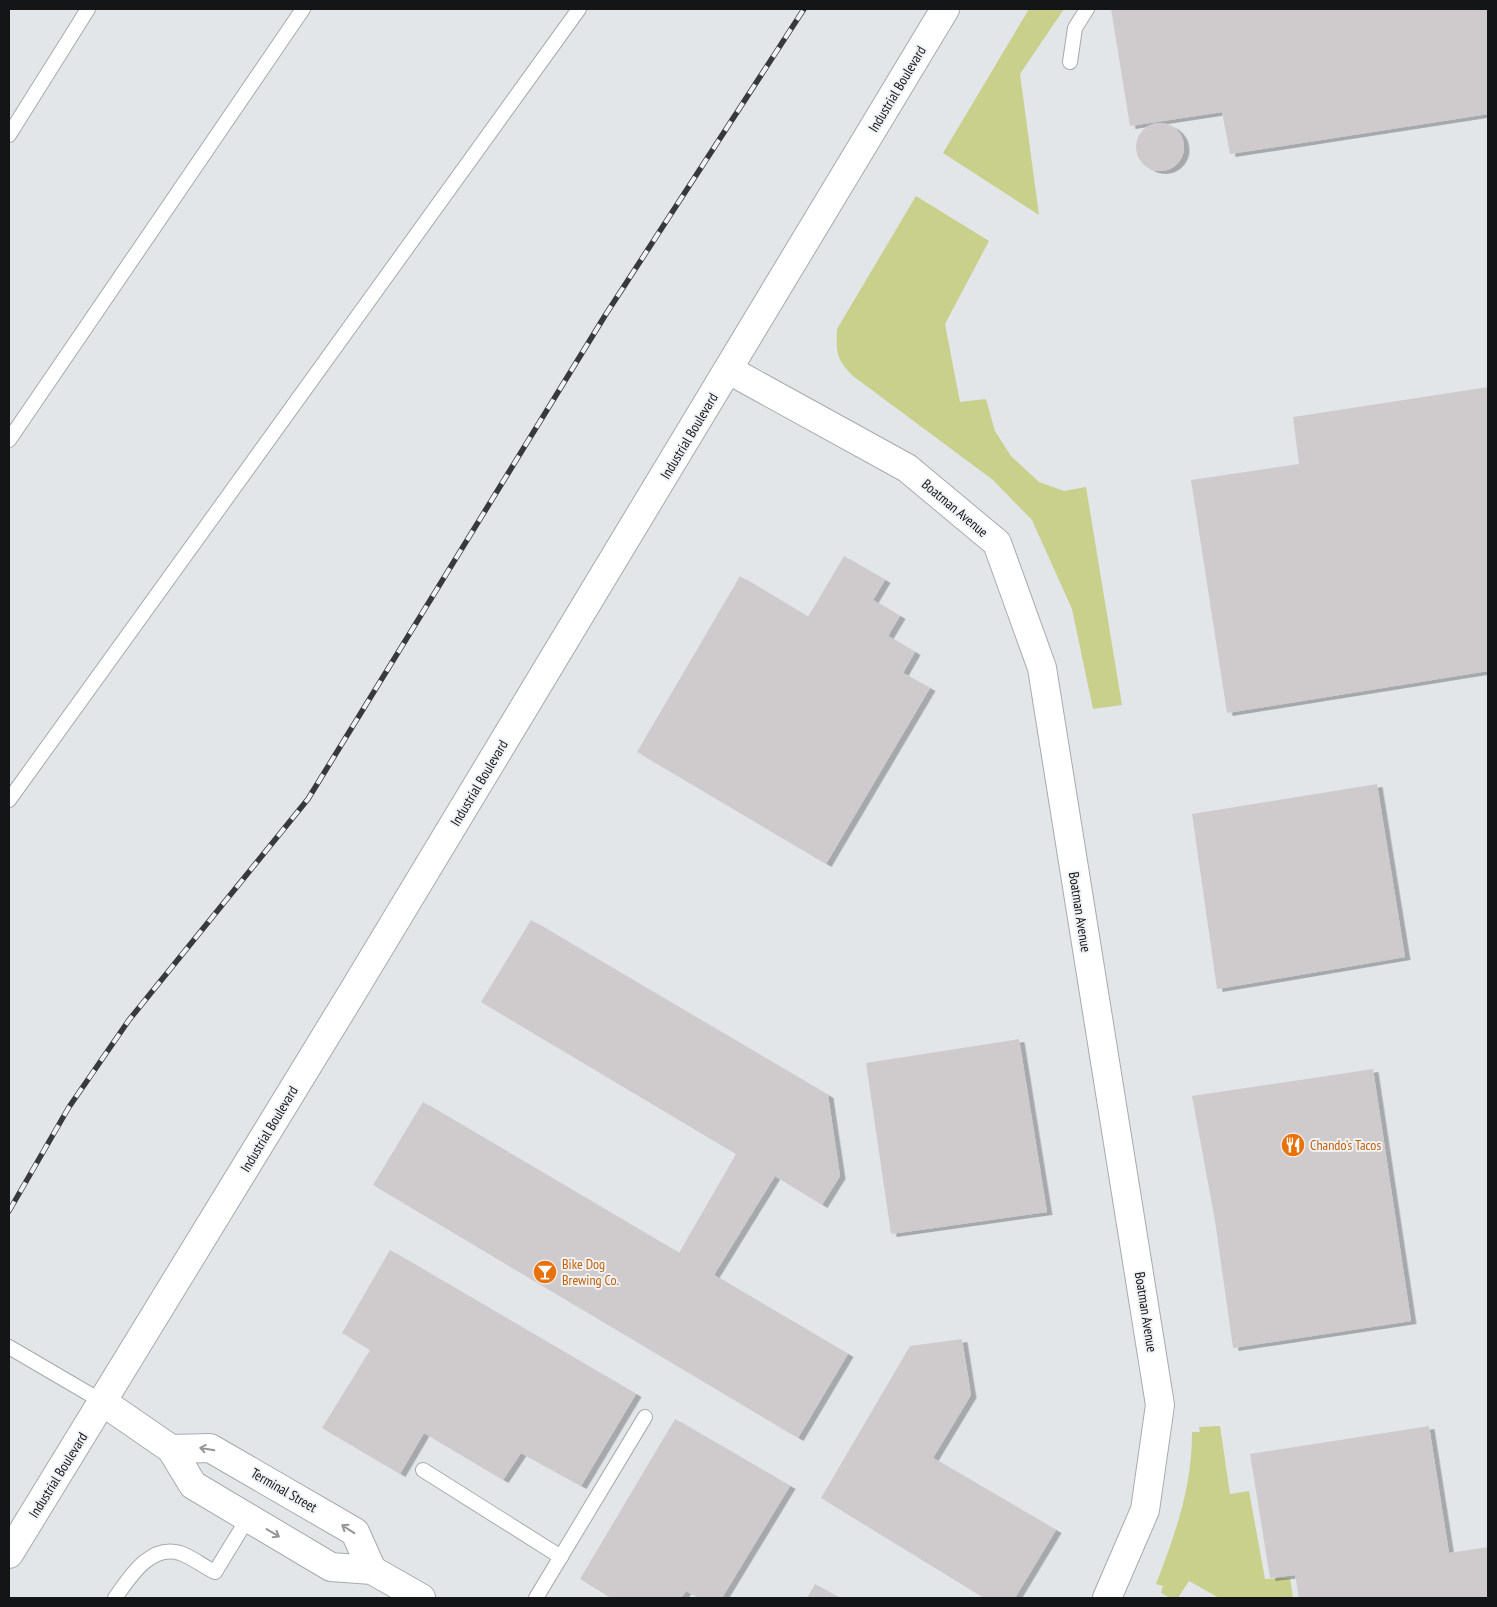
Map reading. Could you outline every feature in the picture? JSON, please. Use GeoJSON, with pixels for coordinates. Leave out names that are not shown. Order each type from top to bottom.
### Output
{"type":"FeatureCollection","features":[{"type":"Feature","properties":{"kind":"street","name":"Industrial Boulevard"},"geometry":{"type":"LineString","coordinates":[[9,1554],[103,1402],[945,9]]}},
{"type":"Feature","properties":{"kind":"street","name":"Boatman Avenue"},"geometry":{"type":"LineString","coordinates":[[728,370],[907,468],[997,543],[1042,668],[1160,1405],[1145,1510],[1107,1598]]}},
{"type":"Feature","properties":{"kind":"street"},"geometry":{"type":"LineString","coordinates":[[103,1402],[171,1449],[193,1485],[331,1567],[372,1570],[421,1598]]}},
{"type":"Feature","properties":{"kind":"street","name":"Terminal Street"},"geometry":{"type":"LineString","coordinates":[[171,1449],[210,1448],[347,1527],[355,1532],[372,1570]]}},
{"type":"Feature","properties":{"kind":"lane"},"geometry":{"type":"LineString","coordinates":[[9,135],[88,9]]}},
{"type":"Feature","properties":{"kind":"lane"},"geometry":{"type":"LineString","coordinates":[[9,440],[303,9]]}},
{"type":"Feature","properties":{"kind":"lane"},"geometry":{"type":"LineString","coordinates":[[9,800],[579,9]]}},
{"type":"Feature","properties":{"kind":"lane"},"geometry":{"type":"LineString","coordinates":[[1070,62],[1075,28],[1087,9]]}},
{"type":"Feature","properties":{"kind":"lane"},"geometry":{"type":"LineString","coordinates":[[9,1347],[103,1402]]}},
{"type":"Feature","properties":{"kind":"lane"},"geometry":{"type":"LineString","coordinates":[[536,1598],[645,1418]]}},
{"type":"Feature","properties":{"kind":"lane"},"geometry":{"type":"LineString","coordinates":[[422,1470],[561,1557]]}},
{"type":"Feature","properties":{"kind":"lane"},"geometry":{"type":"LineString","coordinates":[[115,1598],[135,1569],[157,1554],[180,1553],[215,1572],[248,1518]]}},
{"type":"Feature","properties":{"kind":"green space"},"geometry":{"type":"Polygon","coordinates":[[[1029,9],[1064,9],[1020,74],[1039,215],[943,153],[1029,9]]]}},
{"type":"Feature","properties":{"kind":"green space"},"geometry":{"type":"Polygon","coordinates":[[[916,196],[989,241],[945,324],[960,402],[986,399],[995,431],[1011,456],[1039,482],[1064,491],[1086,487],[1122,705],[1093,709],[1072,609],[1032,520],[993,480],[853,376],[840,360],[837,349],[837,329],[916,196]]]}},
{"type":"Feature","properties":{"kind":"green space"},"geometry":{"type":"Polygon","coordinates":[[[1220,1426],[1230,1494],[1249,1491],[1265,1579],[1290,1578],[1293,1598],[1219,1598],[1189,1581],[1178,1598],[1170,1598],[1161,1593],[1163,1586],[1156,1584],[1182,1510],[1189,1472],[1192,1432],[1200,1432],[1199,1427],[1220,1426]]]}},
{"type":"Feature","properties":{"kind":"building"},"geometry":{"type":"Polygon","coordinates":[[[1111,9],[1488,9],[1488,114],[1230,154],[1222,112],[1130,126],[1111,9]]]}},
{"type":"Feature","properties":{"kind":"building"},"geometry":{"type":"Polygon","coordinates":[[[1160,123],[1169,125],[1177,130],[1182,138],[1184,147],[1182,156],[1177,164],[1169,169],[1160,171],[1151,169],[1143,164],[1138,156],[1136,147],[1138,138],[1143,130],[1151,125],[1160,123]]]}},
{"type":"Feature","properties":{"kind":"building"},"geometry":{"type":"Polygon","coordinates":[[[1488,387],[1488,671],[1227,713],[1191,480],[1299,464],[1293,417],[1488,387]]]}},
{"type":"Feature","properties":{"kind":"building"},"geometry":{"type":"Polygon","coordinates":[[[844,556],[885,580],[873,600],[900,616],[888,636],[915,652],[903,673],[930,688],[826,864],[637,752],[740,576],[808,617],[844,556]]]}},
{"type":"Feature","properties":{"kind":"building"},"geometry":{"type":"Polygon","coordinates":[[[1377,784],[1405,957],[1217,989],[1192,814],[1377,784]]]}},
{"type":"Feature","properties":{"kind":"building"},"geometry":{"type":"Polygon","coordinates":[[[531,920],[828,1095],[840,1176],[822,1205],[775,1176],[714,1275],[848,1354],[798,1438],[373,1185],[423,1102],[679,1253],[736,1154],[481,1002],[531,920]]]}},
{"type":"Feature","properties":{"kind":"building"},"geometry":{"type":"Polygon","coordinates":[[[1019,1039],[1047,1212],[891,1234],[866,1063],[1019,1039]]]}},
{"type":"Feature","properties":{"kind":"building"},"geometry":{"type":"Polygon","coordinates":[[[1373,1069],[1411,1321],[1233,1348],[1215,1221],[1192,1096],[1373,1069]]]}},
{"type":"Feature","properties":{"kind":"building"},"geometry":{"type":"Polygon","coordinates":[[[390,1250],[636,1394],[581,1486],[521,1453],[503,1480],[424,1433],[400,1474],[322,1428],[370,1350],[342,1333],[390,1250]]]}},
{"type":"Feature","properties":{"kind":"building"},"geometry":{"type":"Polygon","coordinates":[[[962,1339],[971,1395],[933,1458],[1056,1530],[1015,1598],[984,1598],[821,1498],[910,1346],[962,1339]]]}},
{"type":"Feature","properties":{"kind":"building"},"geometry":{"type":"Polygon","coordinates":[[[675,1419],[790,1486],[722,1598],[699,1598],[686,1591],[681,1598],[611,1598],[580,1579],[675,1419]]]}},
{"type":"Feature","properties":{"kind":"building"},"geometry":{"type":"Polygon","coordinates":[[[1429,1426],[1449,1553],[1488,1547],[1488,1598],[1299,1598],[1295,1575],[1270,1578],[1250,1454],[1429,1426]]]}},
{"type":"Feature","properties":{"kind":"building"},"geometry":{"type":"Polygon","coordinates":[[[815,1584],[840,1598],[807,1598],[815,1584]]]}},
{"type":"Feature","properties":{"kind":"railway"},"geometry":{"type":"LineString","coordinates":[[9,1211],[69,1107],[129,1020],[308,799],[606,314],[804,9]]}},
{"type":"Feature","properties":{"kind":"place","name":"Chando's Tacos"},"geometry":{"type":"Point","coordinates":[1293,1145]}},
{"type":"Feature","properties":{"kind":"place","name":"Bike Dog Brewing Co."},"geometry":{"type":"Point","coordinates":[545,1272]}}]}
